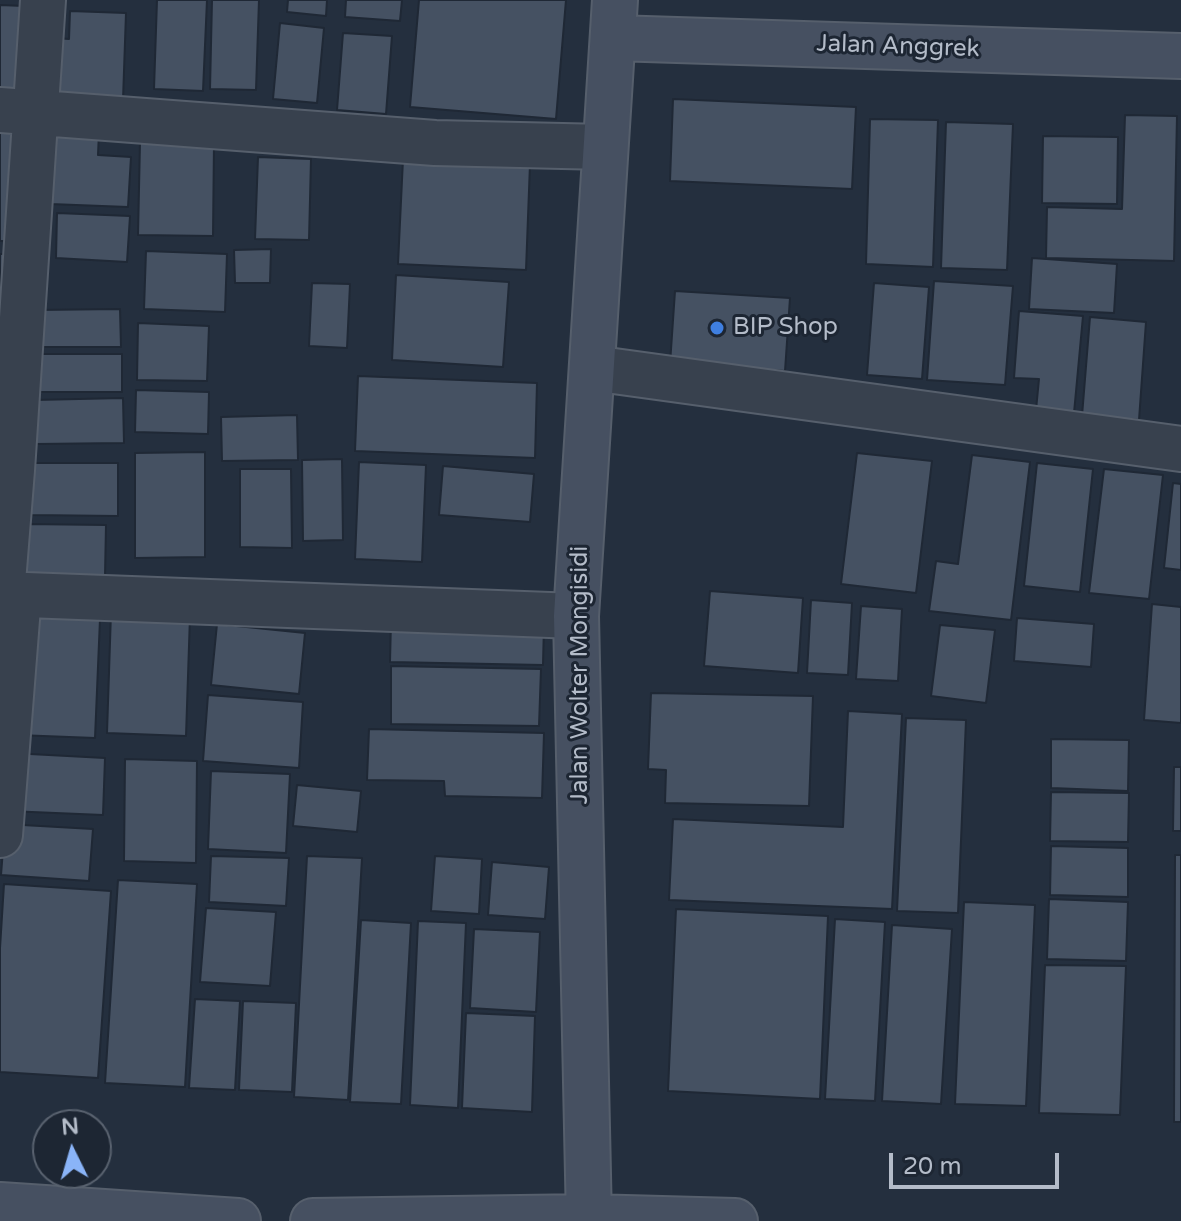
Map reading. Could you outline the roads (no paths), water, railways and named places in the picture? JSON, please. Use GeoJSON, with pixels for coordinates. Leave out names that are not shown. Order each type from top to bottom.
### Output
{"type":"FeatureCollection","features":[{"type":"Feature","properties":{"kind":"street"},"geometry":{"type":"LineString","coordinates":[[0,835],[12,470],[17,111],[43,0]]}},
{"type":"Feature","properties":{"kind":"street","name":"Jalan Anggrek"},"geometry":{"type":"LineString","coordinates":[[615,19],[1181,56]]}},
{"type":"Feature","properties":{"kind":"street","name":"Jalan Wolter Mongisidi"},"geometry":{"type":"LineString","coordinates":[[589,1219],[576,616],[615,19]]}},
{"type":"Feature","properties":{"kind":"street"},"geometry":{"type":"LineString","coordinates":[[17,111],[435,143],[605,147]]}},
{"type":"Feature","properties":{"kind":"street"},"geometry":{"type":"LineString","coordinates":[[592,368],[1181,449]]}},
{"type":"Feature","properties":{"kind":"street"},"geometry":{"type":"LineString","coordinates":[[7,594],[576,616]]}},
{"type":"Feature","properties":{"kind":"street"},"geometry":{"type":"LineString","coordinates":[[0,1205],[238,1221]]}},
{"type":"Feature","properties":{"kind":"street"},"geometry":{"type":"LineString","coordinates":[[313,1221],[735,1221]]}},
{"type":"Feature","properties":{"kind":"place","name":"BIP Shop"},"geometry":{"type":"Point","coordinates":[717,328]}}]}
